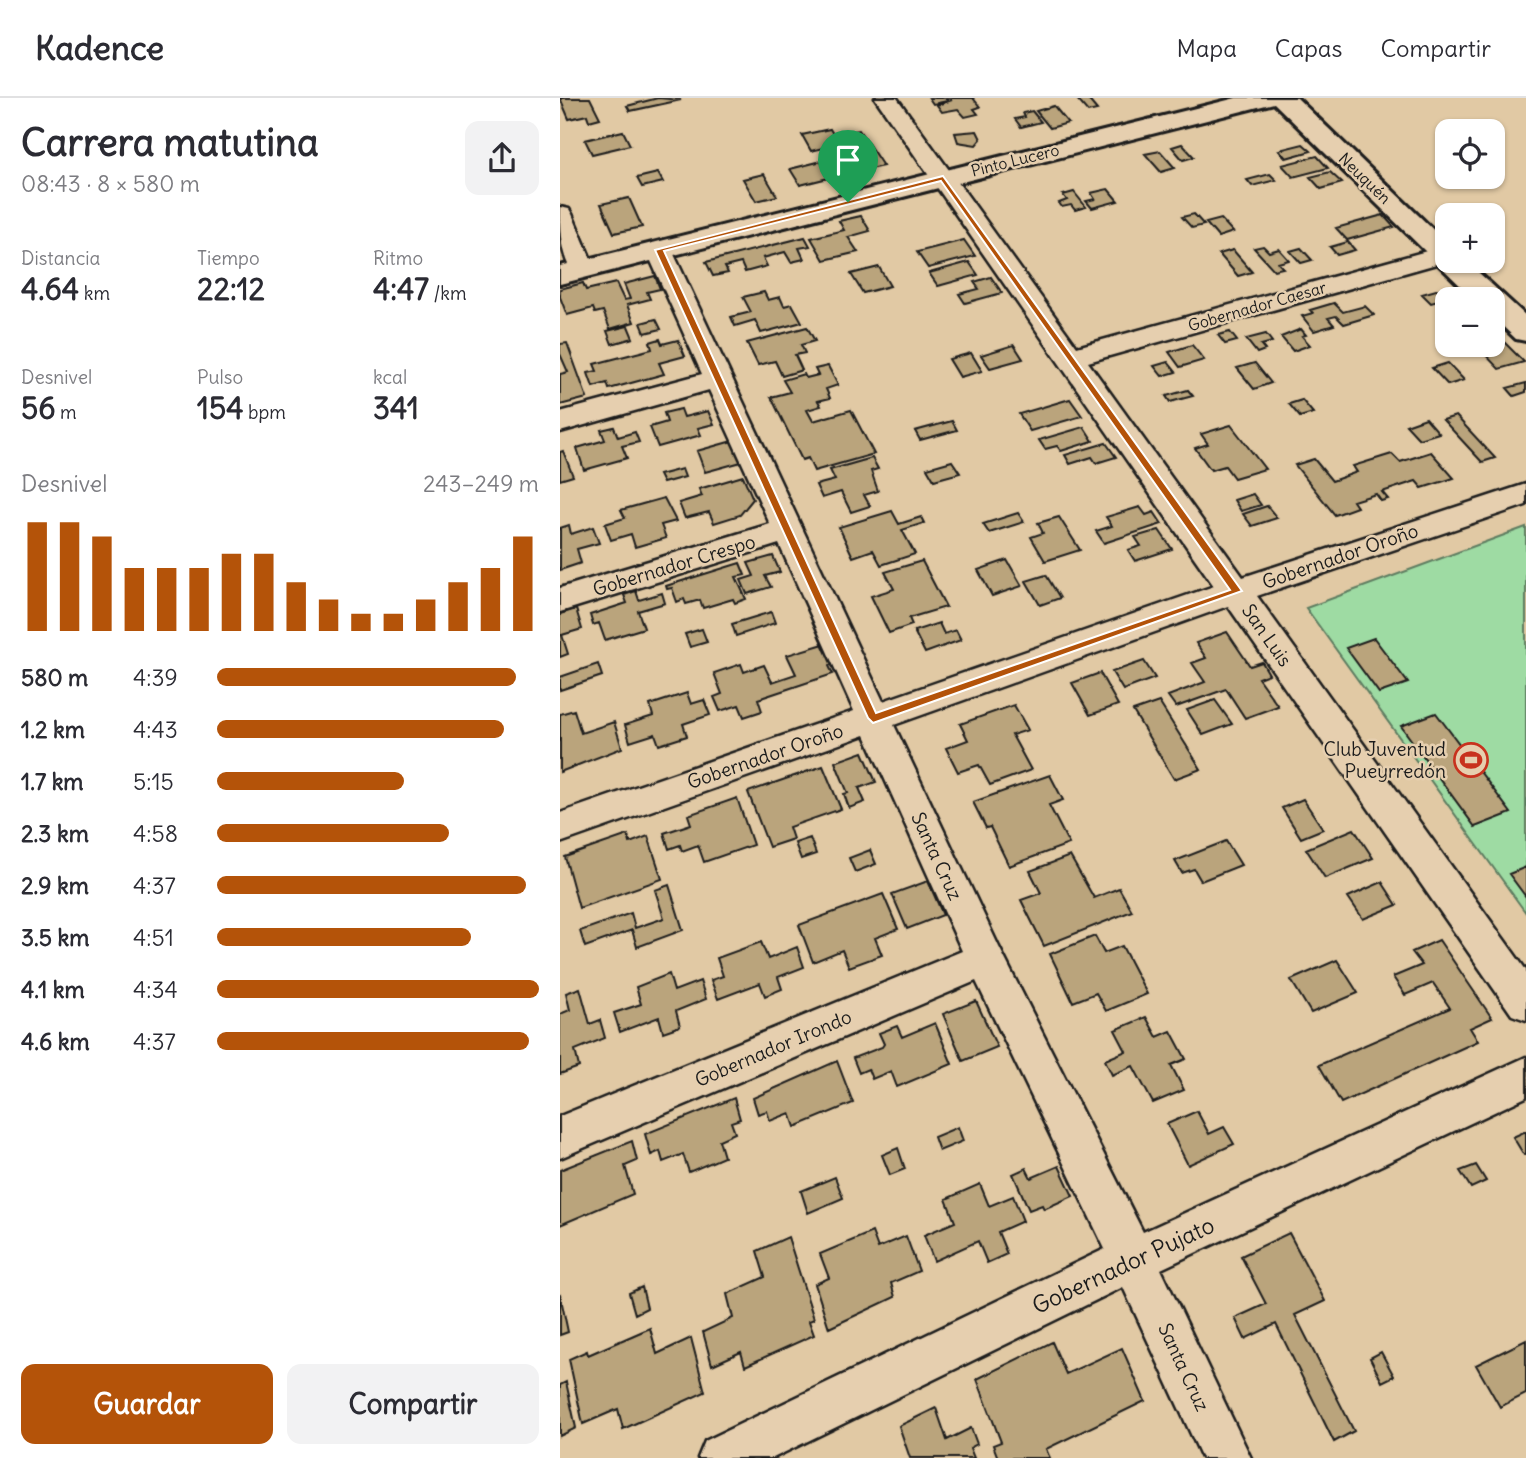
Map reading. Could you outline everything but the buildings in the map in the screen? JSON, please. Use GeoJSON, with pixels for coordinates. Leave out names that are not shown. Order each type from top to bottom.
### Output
{"type":"FeatureCollection","features":[{"type":"Feature","properties":{"kind":"street","name":"San Luis"},"geometry":{"type":"LineString","coordinates":[[886,98],[1526,1002]]}},
{"type":"Feature","properties":{"kind":"street","name":"Pinto Lucero"},"geometry":{"type":"LineString","coordinates":[[571,272],[1266,98]]}},
{"type":"Feature","properties":{"kind":"street","name":"Neuquén"},"geometry":{"type":"LineString","coordinates":[[1283,98],[1435,245]]}},
{"type":"Feature","properties":{"kind":"street"},"geometry":{"type":"LineString","coordinates":[[560,214],[571,272]]}},
{"type":"Feature","properties":{"kind":"street","name":"Santa Cruz"},"geometry":{"type":"LineString","coordinates":[[659,250],[716,379],[985,959],[1133,1259],[1227,1458]]}},
{"type":"Feature","properties":{"kind":"street","name":"Gobernador Caesar"},"geometry":{"type":"LineString","coordinates":[[1070,358],[1435,260]]}},
{"type":"Feature","properties":{"kind":"street","name":"Neuquén"},"geometry":{"type":"LineString","coordinates":[[1464,273],[1478,287]]}},
{"type":"Feature","properties":{"kind":"street","name":"Neuquén"},"geometry":{"type":"LineString","coordinates":[[1505,312],[1526,332]]}},
{"type":"Feature","properties":{"kind":"street"},"geometry":{"type":"LineString","coordinates":[[560,422],[716,379]]}},
{"type":"Feature","properties":{"kind":"street","name":"Gobernador Oroño"},"geometry":{"type":"LineString","coordinates":[[560,828],[1236,591],[1526,494]]}},
{"type":"Feature","properties":{"kind":"street","name":"Gobernador Crespo"},"geometry":{"type":"LineString","coordinates":[[560,600],[788,530]]}},
{"type":"Feature","properties":{"kind":"street","name":"Gobernador Irondo"},"geometry":{"type":"LineString","coordinates":[[560,1137],[985,959]]}},
{"type":"Feature","properties":{"kind":"street","name":"Gobernador Pujato"},"geometry":{"type":"LineString","coordinates":[[722,1458],[1133,1259],[1526,1076]]}},
{"type":"Feature","properties":{"kind":"green space","name":"Club Juventud Pueyrredón"},"geometry":{"type":"Polygon","coordinates":[[[1526,527],[1526,913],[1306,608],[1526,527]]]}},
{"type":"Feature","properties":{"kind":"place","name":"Club Juventud Pueyrredón"},"geometry":{"type":"Point","coordinates":[1471,760]}},
{"type":"Feature","properties":{"kind":"route"},"geometry":{"type":"LineString","coordinates":[[943,178],[1236,591],[873,718],[659,250],[848,202],[943,178]]}}]}
